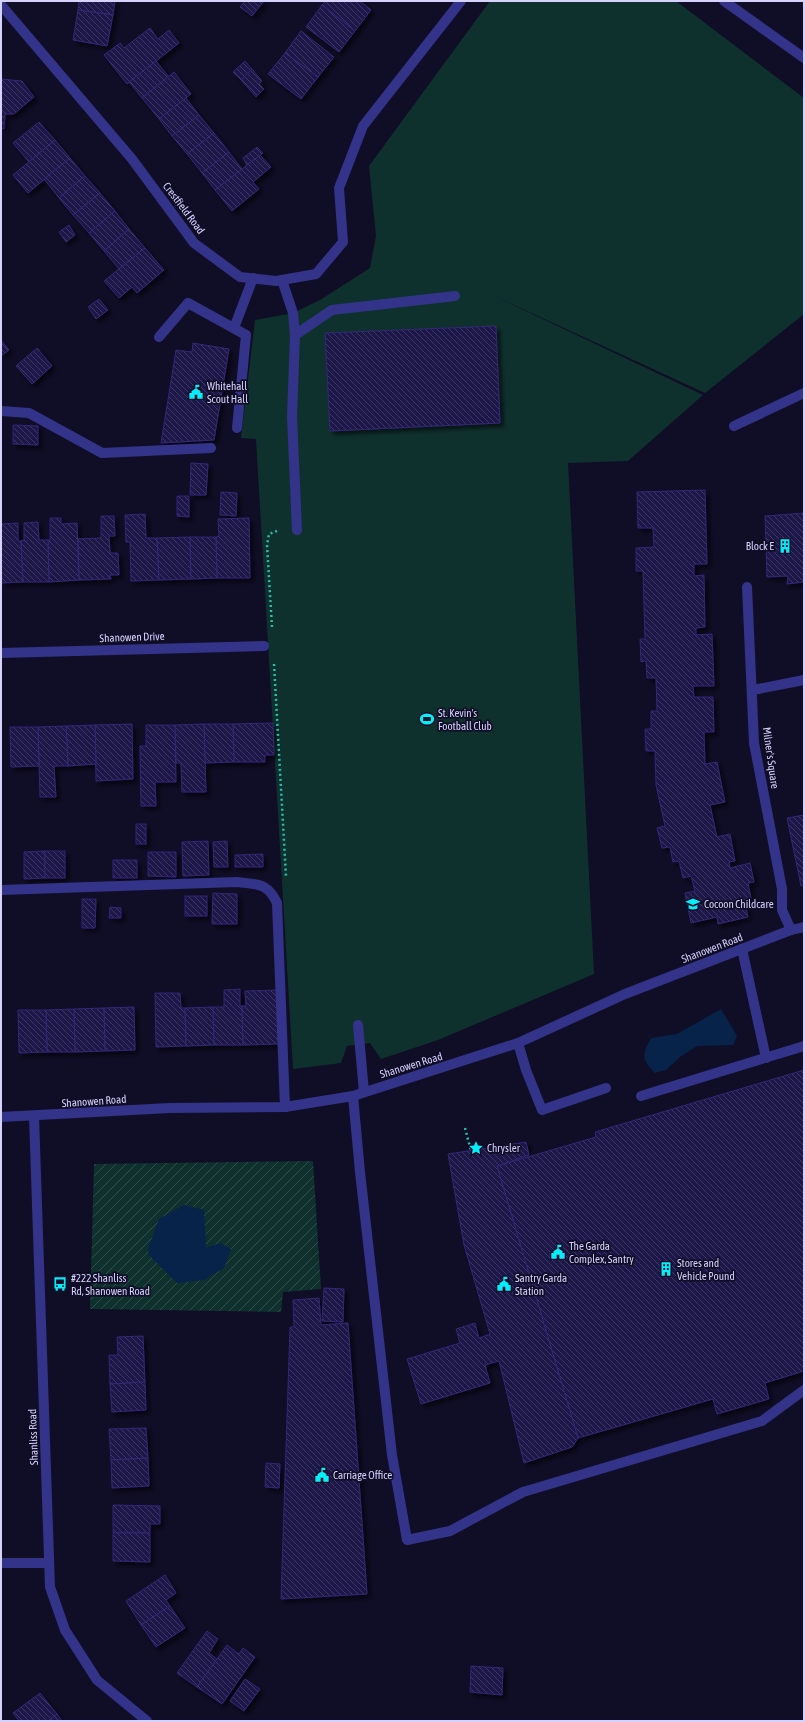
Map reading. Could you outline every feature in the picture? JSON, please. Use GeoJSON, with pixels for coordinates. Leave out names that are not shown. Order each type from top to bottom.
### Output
{"type":"FeatureCollection","features":[{"type":"Feature","properties":{"kind":"street","name":"Crestfield Road"},"geometry":{"type":"LineString","coordinates":[[1,5],[132,159],[194,244],[240,277],[282,280],[316,274],[343,242],[339,188],[363,126],[461,1]]}},
{"type":"Feature","properties":{"kind":"street"},"geometry":{"type":"LineString","coordinates":[[724,1],[804,58]]}},
{"type":"Feature","properties":{"kind":"street"},"geometry":{"type":"LineString","coordinates":[[234,328],[253,278]]}},
{"type":"Feature","properties":{"kind":"street"},"geometry":{"type":"LineString","coordinates":[[282,280],[293,313],[295,335],[292,418],[297,530]]}},
{"type":"Feature","properties":{"kind":"street"},"geometry":{"type":"LineString","coordinates":[[295,335],[332,310],[455,296]]}},
{"type":"Feature","properties":{"kind":"street"},"geometry":{"type":"LineString","coordinates":[[159,337],[188,303],[246,335],[237,428]]}},
{"type":"Feature","properties":{"kind":"street"},"geometry":{"type":"LineString","coordinates":[[734,426],[804,393]]}},
{"type":"Feature","properties":{"kind":"street"},"geometry":{"type":"LineString","coordinates":[[1,411],[29,413],[102,453],[211,448]]}},
{"type":"Feature","properties":{"kind":"street","name":"Milner's Square"},"geometry":{"type":"LineString","coordinates":[[747,587],[753,690],[754,744],[782,889],[782,910],[791,930]]}},
{"type":"Feature","properties":{"kind":"street","name":"Shanowen Drive"},"geometry":{"type":"LineString","coordinates":[[1,653],[264,646]]}},
{"type":"Feature","properties":{"kind":"street"},"geometry":{"type":"LineString","coordinates":[[753,690],[804,680]]}},
{"type":"Feature","properties":{"kind":"street"},"geometry":{"type":"LineString","coordinates":[[1,890],[236,882],[262,886],[272,891],[277,903],[285,1107]]}},
{"type":"Feature","properties":{"kind":"street","name":"Shanowen Road"},"geometry":{"type":"LineString","coordinates":[[1,1117],[170,1108],[285,1107],[353,1096],[518,1043],[625,994],[791,930],[804,927]]}},
{"type":"Feature","properties":{"kind":"street"},"geometry":{"type":"LineString","coordinates":[[742,949],[766,1058]]}},
{"type":"Feature","properties":{"kind":"street"},"geometry":{"type":"LineString","coordinates":[[358,1025],[364,1092]]}},
{"type":"Feature","properties":{"kind":"street"},"geometry":{"type":"LineString","coordinates":[[518,1043],[526,1070],[542,1110],[606,1088]]}},
{"type":"Feature","properties":{"kind":"street"},"geometry":{"type":"LineString","coordinates":[[641,1096],[804,1046]]}},
{"type":"Feature","properties":{"kind":"street"},"geometry":{"type":"LineString","coordinates":[[353,1096],[360,1172],[392,1455],[407,1540],[450,1531],[523,1492],[762,1421],[804,1390]]}},
{"type":"Feature","properties":{"kind":"street","name":"Shanliss Road"},"geometry":{"type":"LineString","coordinates":[[34,1116],[50,1587],[66,1630],[97,1680],[147,1721]]}},
{"type":"Feature","properties":{"kind":"street"},"geometry":{"type":"LineString","coordinates":[[1,1563],[49,1563]]}},
{"type":"Feature","properties":{"kind":"path"},"geometry":{"type":"LineString","coordinates":[[267,541],[272,632]]}},
{"type":"Feature","properties":{"kind":"path"},"geometry":{"type":"LineString","coordinates":[[273,656],[286,885]]}},
{"type":"Feature","properties":{"kind":"path"},"geometry":{"type":"LineString","coordinates":[[465,1128],[471,1151]]}},
{"type":"Feature","properties":{"kind":"green space","name":"St. Kevin's Football Club"},"geometry":{"type":"Polygon","coordinates":[[[490,1],[676,1],[804,98],[804,314],[705,393],[490,294],[703,395],[628,461],[568,463],[594,974],[438,1040],[381,1059],[370,1043],[347,1046],[341,1063],[293,1069],[256,439],[241,438],[255,320],[293,313],[320,300],[370,268],[376,236],[369,166],[490,1]]]}},
{"type":"Feature","properties":{"kind":"green space"},"geometry":{"type":"Polygon","coordinates":[[[313,1161],[321,1289],[283,1292],[281,1312],[90,1309],[94,1164],[313,1161]]]}},
{"type":"Feature","properties":{"kind":"water"},"geometry":{"type":"Polygon","coordinates":[[[721,1009],[737,1036],[733,1045],[697,1046],[680,1057],[666,1070],[655,1073],[650,1068],[644,1057],[651,1038],[677,1034],[721,1009]]]}},
{"type":"Feature","properties":{"kind":"water"},"geometry":{"type":"Polygon","coordinates":[[[184,1205],[204,1210],[206,1248],[220,1243],[231,1249],[224,1268],[204,1280],[177,1283],[149,1255],[148,1249],[159,1219],[184,1205]]]}},
{"type":"Feature","properties":{"kind":"building"},"geometry":{"type":"Polygon","coordinates":[[[79,1],[115,1],[113,15],[78,10],[79,1]]]}},
{"type":"Feature","properties":{"kind":"building"},"geometry":{"type":"Polygon","coordinates":[[[245,1],[264,1],[252,16],[240,7],[245,1]]]}},
{"type":"Feature","properties":{"kind":"building"},"geometry":{"type":"Polygon","coordinates":[[[326,1],[360,1],[371,10],[355,31],[322,5],[326,1]]]}},
{"type":"Feature","properties":{"kind":"building"},"geometry":{"type":"Polygon","coordinates":[[[322,5],[355,31],[339,52],[306,27],[322,5]]]}},
{"type":"Feature","properties":{"kind":"building"},"geometry":{"type":"Polygon","coordinates":[[[78,10],[113,15],[107,46],[73,40],[78,10]]]}},
{"type":"Feature","properties":{"kind":"building"},"geometry":{"type":"Polygon","coordinates":[[[150,28],[158,39],[169,30],[179,43],[127,84],[104,55],[120,43],[124,48],[150,28]]]}},
{"type":"Feature","properties":{"kind":"building"},"geometry":{"type":"Polygon","coordinates":[[[301,31],[334,57],[318,77],[285,53],[301,31]]]}},
{"type":"Feature","properties":{"kind":"building"},"geometry":{"type":"Polygon","coordinates":[[[285,53],[318,77],[301,99],[268,74],[285,53]]]}},
{"type":"Feature","properties":{"kind":"building"},"geometry":{"type":"Polygon","coordinates":[[[156,61],[169,77],[142,98],[129,82],[156,61]]]}},
{"type":"Feature","properties":{"kind":"building"},"geometry":{"type":"Polygon","coordinates":[[[245,61],[252,69],[241,80],[233,72],[245,61]]]}},
{"type":"Feature","properties":{"kind":"building"},"geometry":{"type":"Polygon","coordinates":[[[252,69],[262,81],[259,84],[264,89],[256,97],[241,80],[252,69]]]}},
{"type":"Feature","properties":{"kind":"building"},"geometry":{"type":"Polygon","coordinates":[[[174,72],[191,94],[159,119],[142,98],[174,72]]]}},
{"type":"Feature","properties":{"kind":"building"},"geometry":{"type":"Polygon","coordinates":[[[1,79],[22,81],[34,97],[14,114],[5,114],[4,129],[1,128],[1,79]]]}},
{"type":"Feature","properties":{"kind":"building"},"geometry":{"type":"Polygon","coordinates":[[[186,98],[199,115],[172,136],[159,119],[186,98]]]}},
{"type":"Feature","properties":{"kind":"building"},"geometry":{"type":"Polygon","coordinates":[[[199,115],[214,133],[187,154],[172,136],[199,115]]]}},
{"type":"Feature","properties":{"kind":"building"},"geometry":{"type":"Polygon","coordinates":[[[39,122],[55,140],[29,162],[13,143],[39,122]]]}},
{"type":"Feature","properties":{"kind":"building"},"geometry":{"type":"Polygon","coordinates":[[[214,133],[229,152],[202,173],[187,154],[214,133]]]}},
{"type":"Feature","properties":{"kind":"building"},"geometry":{"type":"Polygon","coordinates":[[[55,140],[70,158],[28,193],[13,175],[55,140]]]}},
{"type":"Feature","properties":{"kind":"building"},"geometry":{"type":"Polygon","coordinates":[[[257,147],[263,153],[247,165],[243,158],[257,147]]]}},
{"type":"Feature","properties":{"kind":"building"},"geometry":{"type":"Polygon","coordinates":[[[229,152],[242,169],[215,190],[202,173],[229,152]]]}},
{"type":"Feature","properties":{"kind":"building"},"geometry":{"type":"Polygon","coordinates":[[[260,155],[271,167],[253,182],[259,189],[232,211],[215,190],[260,155]]]}},
{"type":"Feature","properties":{"kind":"building"},"geometry":{"type":"Polygon","coordinates":[[[70,158],[85,176],[59,198],[44,179],[70,158]]]}},
{"type":"Feature","properties":{"kind":"building"},"geometry":{"type":"Polygon","coordinates":[[[85,176],[100,193],[73,215],[59,198],[85,176]]]}},
{"type":"Feature","properties":{"kind":"building"},"geometry":{"type":"Polygon","coordinates":[[[100,193],[115,211],[89,233],[73,215],[100,193]]]}},
{"type":"Feature","properties":{"kind":"building"},"geometry":{"type":"Polygon","coordinates":[[[115,211],[129,229],[104,251],[89,233],[115,211]]]}},
{"type":"Feature","properties":{"kind":"building"},"geometry":{"type":"Polygon","coordinates":[[[69,225],[75,235],[66,242],[59,232],[69,225]]]}},
{"type":"Feature","properties":{"kind":"building"},"geometry":{"type":"Polygon","coordinates":[[[129,229],[145,248],[119,269],[104,251],[129,229]]]}},
{"type":"Feature","properties":{"kind":"building"},"geometry":{"type":"Polygon","coordinates":[[[145,248],[164,270],[137,293],[132,287],[119,298],[104,281],[145,248]]]}},
{"type":"Feature","properties":{"kind":"building"},"geometry":{"type":"Polygon","coordinates":[[[99,299],[108,310],[96,319],[88,307],[99,299]]]}},
{"type":"Feature","properties":{"kind":"building"},"geometry":{"type":"Polygon","coordinates":[[[496,326],[500,423],[330,431],[325,333],[496,326]]]}},
{"type":"Feature","properties":{"kind":"building"},"geometry":{"type":"Polygon","coordinates":[[[1,340],[9,350],[1,356],[1,340]]]}},
{"type":"Feature","properties":{"kind":"building","name":"Whitehall Scout Hall"},"geometry":{"type":"Polygon","coordinates":[[[193,343],[229,349],[214,440],[161,443],[176,350],[192,352],[193,343]]]}},
{"type":"Feature","properties":{"kind":"building"},"geometry":{"type":"Polygon","coordinates":[[[37,348],[52,366],[32,384],[16,366],[37,348]]]}},
{"type":"Feature","properties":{"kind":"building"},"geometry":{"type":"Polygon","coordinates":[[[13,425],[38,426],[38,445],[13,444],[13,425]]]}},
{"type":"Feature","properties":{"kind":"building"},"geometry":{"type":"Polygon","coordinates":[[[191,463],[208,464],[206,495],[190,495],[191,463]]]}},
{"type":"Feature","properties":{"kind":"building"},"geometry":{"type":"Polygon","coordinates":[[[705,490],[707,564],[694,564],[694,576],[704,575],[705,627],[696,628],[696,635],[712,634],[714,686],[693,686],[694,697],[713,697],[714,732],[704,732],[705,764],[717,762],[725,802],[710,805],[717,837],[730,834],[735,861],[729,862],[730,868],[750,863],[754,882],[748,883],[751,898],[744,900],[748,917],[718,924],[717,917],[691,923],[685,893],[695,891],[691,876],[683,878],[679,861],[673,862],[670,847],[662,848],[657,828],[665,826],[656,785],[655,751],[646,751],[645,729],[651,729],[651,711],[657,711],[656,678],[647,678],[646,661],[641,662],[640,639],[645,639],[643,571],[636,571],[636,548],[654,547],[653,528],[638,528],[637,492],[705,490]]]}},
{"type":"Feature","properties":{"kind":"building"},"geometry":{"type":"Polygon","coordinates":[[[221,492],[237,493],[236,516],[220,515],[221,492]]]}},
{"type":"Feature","properties":{"kind":"building"},"geometry":{"type":"Polygon","coordinates":[[[177,496],[189,496],[189,517],[177,516],[177,496]]]}},
{"type":"Feature","properties":{"kind":"building","name":"Block E"},"geometry":{"type":"Polygon","coordinates":[[[804,513],[804,582],[787,584],[788,576],[767,577],[765,516],[804,513]]]}},
{"type":"Feature","properties":{"kind":"building"},"geometry":{"type":"Polygon","coordinates":[[[145,514],[146,538],[157,538],[159,580],[131,581],[130,542],[126,542],[125,515],[145,514]]]}},
{"type":"Feature","properties":{"kind":"building"},"geometry":{"type":"Polygon","coordinates":[[[101,516],[114,516],[115,536],[109,536],[110,553],[118,553],[119,575],[110,575],[111,579],[79,580],[78,539],[101,538],[101,516]]]}},
{"type":"Feature","properties":{"kind":"building"},"geometry":{"type":"Polygon","coordinates":[[[50,518],[61,518],[61,524],[77,523],[79,580],[49,582],[48,540],[50,540],[50,518]]]}},
{"type":"Feature","properties":{"kind":"building"},"geometry":{"type":"Polygon","coordinates":[[[249,518],[250,578],[217,578],[216,537],[219,536],[218,519],[249,518]]]}},
{"type":"Feature","properties":{"kind":"building"},"geometry":{"type":"Polygon","coordinates":[[[38,522],[39,540],[48,540],[49,582],[23,582],[21,541],[24,540],[24,523],[38,522]]]}},
{"type":"Feature","properties":{"kind":"building"},"geometry":{"type":"Polygon","coordinates":[[[18,523],[18,541],[21,541],[23,582],[1,583],[1,524],[18,523]]]}},
{"type":"Feature","properties":{"kind":"building"},"geometry":{"type":"Polygon","coordinates":[[[190,537],[191,579],[159,580],[157,538],[190,537]]]}},
{"type":"Feature","properties":{"kind":"building"},"geometry":{"type":"Polygon","coordinates":[[[190,537],[216,537],[217,578],[191,579],[190,537]]]}},
{"type":"Feature","properties":{"kind":"building"},"geometry":{"type":"Polygon","coordinates":[[[273,723],[274,755],[265,755],[265,762],[234,762],[233,724],[273,723]]]}},
{"type":"Feature","properties":{"kind":"building"},"geometry":{"type":"Polygon","coordinates":[[[132,724],[133,779],[96,781],[95,725],[132,724]]]}},
{"type":"Feature","properties":{"kind":"building"},"geometry":{"type":"Polygon","coordinates":[[[204,724],[233,724],[234,762],[205,763],[204,724]]]}},
{"type":"Feature","properties":{"kind":"building"},"geometry":{"type":"Polygon","coordinates":[[[204,724],[206,792],[182,792],[181,763],[176,763],[175,725],[204,724]]]}},
{"type":"Feature","properties":{"kind":"building"},"geometry":{"type":"Polygon","coordinates":[[[95,725],[96,764],[68,766],[66,726],[95,725]]]}},
{"type":"Feature","properties":{"kind":"building"},"geometry":{"type":"Polygon","coordinates":[[[146,725],[175,725],[176,782],[155,782],[156,806],[141,806],[140,746],[146,746],[146,725]]]}},
{"type":"Feature","properties":{"kind":"building"},"geometry":{"type":"Polygon","coordinates":[[[66,726],[68,766],[54,766],[56,797],[40,797],[38,727],[66,726]]]}},
{"type":"Feature","properties":{"kind":"building"},"geometry":{"type":"Polygon","coordinates":[[[10,727],[38,727],[39,766],[11,767],[10,727]]]}},
{"type":"Feature","properties":{"kind":"building"},"geometry":{"type":"Polygon","coordinates":[[[804,815],[804,886],[801,886],[787,818],[804,815]]]}},
{"type":"Feature","properties":{"kind":"building"},"geometry":{"type":"Polygon","coordinates":[[[136,824],[146,824],[146,844],[136,844],[136,824]]]}},
{"type":"Feature","properties":{"kind":"building"},"geometry":{"type":"Polygon","coordinates":[[[208,841],[209,875],[183,876],[182,842],[208,841]]]}},
{"type":"Feature","properties":{"kind":"building"},"geometry":{"type":"Polygon","coordinates":[[[227,841],[228,867],[214,867],[213,842],[227,841]]]}},
{"type":"Feature","properties":{"kind":"building"},"geometry":{"type":"Polygon","coordinates":[[[45,851],[45,878],[24,879],[24,852],[45,851]]]}},
{"type":"Feature","properties":{"kind":"building"},"geometry":{"type":"Polygon","coordinates":[[[45,851],[65,851],[65,878],[45,878],[45,851]]]}},
{"type":"Feature","properties":{"kind":"building"},"geometry":{"type":"Polygon","coordinates":[[[148,852],[176,852],[176,877],[148,876],[148,852]]]}},
{"type":"Feature","properties":{"kind":"building"},"geometry":{"type":"Polygon","coordinates":[[[263,854],[263,867],[235,867],[235,855],[263,854]]]}},
{"type":"Feature","properties":{"kind":"building"},"geometry":{"type":"Polygon","coordinates":[[[113,860],[137,860],[137,878],[113,878],[113,860]]]}},
{"type":"Feature","properties":{"kind":"building"},"geometry":{"type":"Polygon","coordinates":[[[213,893],[237,894],[237,924],[212,924],[213,893]]]}},
{"type":"Feature","properties":{"kind":"building"},"geometry":{"type":"Polygon","coordinates":[[[185,896],[207,896],[207,916],[185,916],[185,896]]]}},
{"type":"Feature","properties":{"kind":"building"},"geometry":{"type":"Polygon","coordinates":[[[82,899],[96,899],[95,928],[82,928],[82,899]]]}},
{"type":"Feature","properties":{"kind":"building"},"geometry":{"type":"Polygon","coordinates":[[[110,907],[121,908],[121,918],[109,918],[110,907]]]}},
{"type":"Feature","properties":{"kind":"building"},"geometry":{"type":"Polygon","coordinates":[[[240,989],[243,1045],[214,1045],[213,1007],[224,1007],[224,990],[240,989]]]}},
{"type":"Feature","properties":{"kind":"building"},"geometry":{"type":"Polygon","coordinates":[[[278,990],[280,1044],[243,1045],[242,1006],[246,1006],[245,991],[278,990]]]}},
{"type":"Feature","properties":{"kind":"building"},"geometry":{"type":"Polygon","coordinates":[[[155,993],[180,993],[181,1008],[185,1008],[186,1046],[156,1047],[155,993]]]}},
{"type":"Feature","properties":{"kind":"building"},"geometry":{"type":"Polygon","coordinates":[[[134,1007],[135,1050],[105,1051],[104,1008],[134,1007]]]}},
{"type":"Feature","properties":{"kind":"building"},"geometry":{"type":"Polygon","coordinates":[[[213,1007],[214,1045],[186,1046],[185,1008],[213,1007]]]}},
{"type":"Feature","properties":{"kind":"building"},"geometry":{"type":"Polygon","coordinates":[[[104,1008],[105,1051],[75,1052],[74,1009],[104,1008]]]}},
{"type":"Feature","properties":{"kind":"building"},"geometry":{"type":"Polygon","coordinates":[[[74,1009],[75,1052],[47,1052],[46,1010],[74,1009]]]}},
{"type":"Feature","properties":{"kind":"building"},"geometry":{"type":"Polygon","coordinates":[[[18,1010],[46,1010],[47,1052],[19,1053],[18,1010]]]}},
{"type":"Feature","properties":{"kind":"building","name":"Stores and Vehicle Pound"},"geometry":{"type":"Polygon","coordinates":[[[804,1070],[804,1371],[765,1383],[769,1399],[717,1414],[713,1399],[578,1438],[497,1166],[596,1137],[595,1132],[804,1070]]]}},
{"type":"Feature","properties":{"kind":"building","name":"Santry Garda Station"},"geometry":{"type":"Polygon","coordinates":[[[526,1142],[529,1155],[497,1166],[578,1438],[572,1447],[524,1463],[499,1361],[485,1365],[490,1383],[421,1404],[407,1359],[460,1343],[456,1329],[475,1323],[479,1338],[490,1334],[464,1245],[448,1154],[526,1142]]]}},
{"type":"Feature","properties":{"kind":"building"},"geometry":{"type":"Polygon","coordinates":[[[324,1288],[344,1289],[343,1322],[322,1321],[324,1288]]]}},
{"type":"Feature","properties":{"kind":"building","name":"Carriage Office"},"geometry":{"type":"Polygon","coordinates":[[[319,1298],[321,1325],[348,1323],[367,1594],[281,1599],[290,1327],[294,1327],[293,1300],[319,1298]]]}},
{"type":"Feature","properties":{"kind":"building"},"geometry":{"type":"Polygon","coordinates":[[[143,1336],[145,1382],[110,1384],[109,1355],[118,1355],[117,1337],[143,1336]]]}},
{"type":"Feature","properties":{"kind":"building"},"geometry":{"type":"Polygon","coordinates":[[[145,1382],[146,1410],[112,1412],[110,1384],[145,1382]]]}},
{"type":"Feature","properties":{"kind":"building"},"geometry":{"type":"Polygon","coordinates":[[[146,1428],[148,1458],[111,1460],[109,1429],[146,1428]]]}},
{"type":"Feature","properties":{"kind":"building"},"geometry":{"type":"Polygon","coordinates":[[[148,1458],[149,1486],[112,1488],[111,1460],[148,1458]]]}},
{"type":"Feature","properties":{"kind":"building"},"geometry":{"type":"Polygon","coordinates":[[[266,1463],[280,1464],[279,1488],[265,1487],[266,1463]]]}},
{"type":"Feature","properties":{"kind":"building"},"geometry":{"type":"Polygon","coordinates":[[[113,1505],[160,1506],[160,1524],[150,1524],[150,1533],[113,1533],[113,1505]]]}},
{"type":"Feature","properties":{"kind":"building"},"geometry":{"type":"Polygon","coordinates":[[[113,1533],[150,1533],[150,1562],[113,1561],[113,1533]]]}},
{"type":"Feature","properties":{"kind":"building"},"geometry":{"type":"Polygon","coordinates":[[[165,1575],[176,1593],[166,1600],[170,1606],[141,1625],[126,1601],[165,1575]]]}},
{"type":"Feature","properties":{"kind":"building"},"geometry":{"type":"Polygon","coordinates":[[[170,1606],[185,1628],[156,1647],[141,1625],[170,1606]]]}},
{"type":"Feature","properties":{"kind":"building"},"geometry":{"type":"Polygon","coordinates":[[[207,1631],[218,1639],[209,1653],[217,1659],[197,1687],[177,1673],[207,1631]]]}},
{"type":"Feature","properties":{"kind":"building"},"geometry":{"type":"Polygon","coordinates":[[[227,1645],[239,1654],[243,1648],[255,1657],[222,1704],[197,1687],[227,1645]]]}},
{"type":"Feature","properties":{"kind":"building"},"geometry":{"type":"Polygon","coordinates":[[[471,1666],[503,1668],[502,1695],[470,1692],[471,1666]]]}},
{"type":"Feature","properties":{"kind":"building"},"geometry":{"type":"Polygon","coordinates":[[[245,1679],[260,1689],[244,1711],[230,1701],[245,1679]]]}},
{"type":"Feature","properties":{"kind":"building"},"geometry":{"type":"Polygon","coordinates":[[[40,1693],[57,1714],[48,1721],[19,1721],[13,1713],[40,1693]]]}},
{"type":"Feature","properties":{"kind":"building"},"geometry":{"type":"Polygon","coordinates":[[[57,1714],[62,1721],[48,1721],[57,1714]]]}},
{"type":"Feature","properties":{"kind":"place","name":"Whitehall Scout Hall"},"geometry":{"type":"Point","coordinates":[196,392]}},
{"type":"Feature","properties":{"kind":"place","name":"Block E"},"geometry":{"type":"Point","coordinates":[785,546]}},
{"type":"Feature","properties":{"kind":"place","name":"St. Kevin's Football Club"},"geometry":{"type":"Point","coordinates":[427,719]}},
{"type":"Feature","properties":{"kind":"place","name":"Cocoon Childcare"},"geometry":{"type":"Point","coordinates":[693,904]}},
{"type":"Feature","properties":{"kind":"place","name":"Chrysler"},"geometry":{"type":"Point","coordinates":[476,1148]}},
{"type":"Feature","properties":{"kind":"place","name":"The Garda Complex, Santry"},"geometry":{"type":"Point","coordinates":[558,1252]}},
{"type":"Feature","properties":{"kind":"place","name":"Stores and Vehicle Pound"},"geometry":{"type":"Point","coordinates":[666,1269]}},
{"type":"Feature","properties":{"kind":"place","name":"#222 Shanliss Rd, Shanowen Road"},"geometry":{"type":"Point","coordinates":[60,1284]}},
{"type":"Feature","properties":{"kind":"place","name":"Santry Garda Station"},"geometry":{"type":"Point","coordinates":[504,1284]}},
{"type":"Feature","properties":{"kind":"place","name":"Carriage Office"},"geometry":{"type":"Point","coordinates":[322,1475]}}]}
